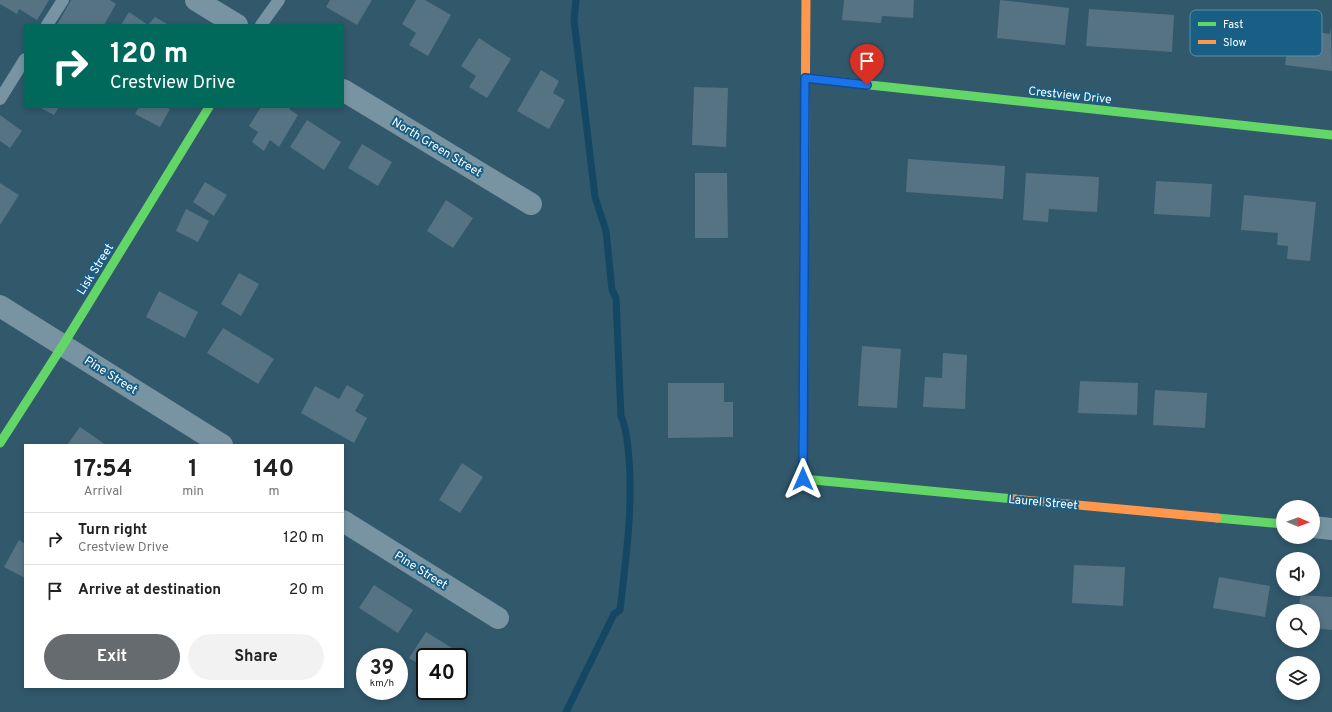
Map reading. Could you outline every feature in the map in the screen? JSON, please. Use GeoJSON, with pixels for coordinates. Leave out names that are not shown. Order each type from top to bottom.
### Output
{"type":"FeatureCollection","features":[{"type":"Feature","properties":{"kind":"street"},"geometry":{"type":"LineString","coordinates":[[196,0],[235,24]]}},
{"type":"Feature","properties":{"kind":"street"},"geometry":{"type":"LineString","coordinates":[[805,78],[806,0]]}},
{"type":"Feature","properties":{"kind":"street","name":"Crestview Drive"},"geometry":{"type":"LineString","coordinates":[[805,78],[1332,135]]}},
{"type":"Feature","properties":{"kind":"street","name":"Laurel Street"},"geometry":{"type":"LineString","coordinates":[[805,78],[803,479],[1276,523]]}},
{"type":"Feature","properties":{"kind":"street","name":"North Green Street"},"geometry":{"type":"LineString","coordinates":[[344,91],[530,204]]}},
{"type":"Feature","properties":{"kind":"street","name":"Lisk Street"},"geometry":{"type":"LineString","coordinates":[[0,443],[63,345],[208,108]]}},
{"type":"Feature","properties":{"kind":"street","name":"Pine Street"},"geometry":{"type":"LineString","coordinates":[[0,306],[220,444]]}},
{"type":"Feature","properties":{"kind":"street","name":"Pine Street"},"geometry":{"type":"LineString","coordinates":[[344,522],[498,618]]}},
{"type":"Feature","properties":{"kind":"street"},"geometry":{"type":"LineString","coordinates":[[1320,528],[1332,529]]}},
{"type":"Feature","properties":{"kind":"lane"},"geometry":{"type":"LineString","coordinates":[[48,24],[63,0]]}},
{"type":"Feature","properties":{"kind":"lane"},"geometry":{"type":"LineString","coordinates":[[262,24],[279,0]]}},
{"type":"Feature","properties":{"kind":"lane"},"geometry":{"type":"LineString","coordinates":[[0,99],[24,61]]}},
{"type":"Feature","properties":{"kind":"building"},"geometry":{"type":"Polygon","coordinates":[[[0,0],[49,0],[37,20],[19,9],[17,14],[0,4],[0,0]]]}},
{"type":"Feature","properties":{"kind":"building"},"geometry":{"type":"Polygon","coordinates":[[[71,0],[110,0],[116,4],[105,24],[58,24],[71,0]]]}},
{"type":"Feature","properties":{"kind":"building"},"geometry":{"type":"Polygon","coordinates":[[[330,0],[372,0],[357,25],[326,7],[330,0]]]}},
{"type":"Feature","properties":{"kind":"building"},"geometry":{"type":"Polygon","coordinates":[[[416,0],[425,0],[451,15],[428,56],[409,45],[416,33],[402,24],[416,0]]]}},
{"type":"Feature","properties":{"kind":"building"},"geometry":{"type":"Polygon","coordinates":[[[844,0],[914,0],[913,18],[882,16],[881,23],[842,20],[844,0]]]}},
{"type":"Feature","properties":{"kind":"building"},"geometry":{"type":"Polygon","coordinates":[[[1000,0],[1069,8],[1065,45],[997,38],[1000,0]]]}},
{"type":"Feature","properties":{"kind":"building"},"geometry":{"type":"Polygon","coordinates":[[[1089,9],[1174,15],[1172,52],[1086,46],[1089,9]]]}},
{"type":"Feature","properties":{"kind":"building"},"geometry":{"type":"Polygon","coordinates":[[[129,12],[147,24],[122,24],[129,12]]]}},
{"type":"Feature","properties":{"kind":"building"},"geometry":{"type":"Polygon","coordinates":[[[155,17],[167,24],[149,24],[155,17]]]}},
{"type":"Feature","properties":{"kind":"building"},"geometry":{"type":"Polygon","coordinates":[[[1331,27],[1332,71],[1285,65],[1286,56],[1322,56],[1322,33],[1330,34],[1331,27]]]}},
{"type":"Feature","properties":{"kind":"building"},"geometry":{"type":"Polygon","coordinates":[[[479,38],[511,59],[487,98],[469,87],[476,76],[461,66],[479,38]]]}},
{"type":"Feature","properties":{"kind":"building"},"geometry":{"type":"Polygon","coordinates":[[[541,70],[559,81],[553,93],[565,100],[549,129],[517,111],[541,70]]]}},
{"type":"Feature","properties":{"kind":"building"},"geometry":{"type":"Polygon","coordinates":[[[694,87],[728,88],[726,147],[692,145],[694,87]]]}},
{"type":"Feature","properties":{"kind":"building"},"geometry":{"type":"Polygon","coordinates":[[[41,108],[58,108],[54,115],[41,108]]]}},
{"type":"Feature","properties":{"kind":"building"},"geometry":{"type":"Polygon","coordinates":[[[138,108],[170,109],[160,127],[135,114],[138,108]]]}},
{"type":"Feature","properties":{"kind":"building"},"geometry":{"type":"Polygon","coordinates":[[[260,108],[290,108],[289,109],[298,115],[279,147],[270,140],[264,151],[252,142],[258,132],[249,126],[260,108]]]}},
{"type":"Feature","properties":{"kind":"building"},"geometry":{"type":"Polygon","coordinates":[[[0,115],[22,131],[10,148],[0,141],[0,115]]]}},
{"type":"Feature","properties":{"kind":"building"},"geometry":{"type":"Polygon","coordinates":[[[307,120],[341,142],[324,170],[290,147],[307,120]]]}},
{"type":"Feature","properties":{"kind":"building"},"geometry":{"type":"Polygon","coordinates":[[[362,144],[392,162],[378,186],[348,168],[362,144]]]}},
{"type":"Feature","properties":{"kind":"building"},"geometry":{"type":"Polygon","coordinates":[[[908,159],[1005,166],[1003,199],[906,192],[908,159]]]}},
{"type":"Feature","properties":{"kind":"building"},"geometry":{"type":"Polygon","coordinates":[[[695,173],[727,173],[728,238],[695,238],[695,173]]]}},
{"type":"Feature","properties":{"kind":"building"},"geometry":{"type":"Polygon","coordinates":[[[1026,173],[1099,177],[1097,212],[1049,209],[1048,222],[1023,220],[1026,173]]]}},
{"type":"Feature","properties":{"kind":"building"},"geometry":{"type":"Polygon","coordinates":[[[1156,181],[1212,184],[1210,217],[1154,214],[1156,181]]]}},
{"type":"Feature","properties":{"kind":"building"},"geometry":{"type":"Polygon","coordinates":[[[205,182],[227,195],[214,216],[193,202],[205,182]]]}},
{"type":"Feature","properties":{"kind":"building"},"geometry":{"type":"Polygon","coordinates":[[[0,183],[19,195],[0,225],[0,183]]]}},
{"type":"Feature","properties":{"kind":"building"},"geometry":{"type":"Polygon","coordinates":[[[1244,195],[1316,202],[1310,261],[1287,259],[1288,246],[1277,245],[1278,233],[1241,230],[1244,195]]]}},
{"type":"Feature","properties":{"kind":"building"},"geometry":{"type":"Polygon","coordinates":[[[446,200],[473,218],[453,248],[427,231],[446,200]]]}},
{"type":"Feature","properties":{"kind":"building"},"geometry":{"type":"Polygon","coordinates":[[[186,209],[209,221],[198,242],[176,231],[186,209]]]}},
{"type":"Feature","properties":{"kind":"building"},"geometry":{"type":"Polygon","coordinates":[[[239,273],[259,284],[241,316],[221,304],[239,273]]]}},
{"type":"Feature","properties":{"kind":"building"},"geometry":{"type":"Polygon","coordinates":[[[159,291],[198,312],[185,338],[146,317],[159,291]]]}},
{"type":"Feature","properties":{"kind":"building"},"geometry":{"type":"Polygon","coordinates":[[[223,328],[274,359],[258,384],[207,353],[223,328]]]}},
{"type":"Feature","properties":{"kind":"building"},"geometry":{"type":"Polygon","coordinates":[[[862,346],[901,349],[897,408],[858,406],[862,346]]]}},
{"type":"Feature","properties":{"kind":"building"},"geometry":{"type":"Polygon","coordinates":[[[943,353],[967,355],[965,409],[923,407],[925,377],[942,378],[943,353]]]}},
{"type":"Feature","properties":{"kind":"building"},"geometry":{"type":"Polygon","coordinates":[[[1080,381],[1138,383],[1137,415],[1078,413],[1080,381]]]}},
{"type":"Feature","properties":{"kind":"building"},"geometry":{"type":"Polygon","coordinates":[[[668,383],[724,383],[724,402],[733,402],[733,437],[668,438],[668,383]]]}},
{"type":"Feature","properties":{"kind":"building"},"geometry":{"type":"Polygon","coordinates":[[[347,385],[364,395],[355,411],[367,418],[354,443],[301,413],[315,386],[339,399],[347,385]]]}},
{"type":"Feature","properties":{"kind":"building"},"geometry":{"type":"Polygon","coordinates":[[[1155,390],[1207,393],[1205,428],[1153,425],[1155,390]]]}},
{"type":"Feature","properties":{"kind":"building"},"geometry":{"type":"Polygon","coordinates":[[[80,427],[105,444],[68,444],[80,427]]]}},
{"type":"Feature","properties":{"kind":"building"},"geometry":{"type":"Polygon","coordinates":[[[462,463],[483,477],[460,513],[439,500],[462,463]]]}},
{"type":"Feature","properties":{"kind":"building"},"geometry":{"type":"Polygon","coordinates":[[[19,540],[24,543],[24,577],[4,567],[19,540]]]}},
{"type":"Feature","properties":{"kind":"building"},"geometry":{"type":"Polygon","coordinates":[[[1074,565],[1125,567],[1123,606],[1072,603],[1074,565]]]}},
{"type":"Feature","properties":{"kind":"building"},"geometry":{"type":"Polygon","coordinates":[[[1219,577],[1270,586],[1265,617],[1213,608],[1219,577]]]}},
{"type":"Feature","properties":{"kind":"building"},"geometry":{"type":"Polygon","coordinates":[[[374,585],[413,610],[398,633],[359,608],[374,585]]]}},
{"type":"Feature","properties":{"kind":"building"},"geometry":{"type":"Polygon","coordinates":[[[1300,596],[1332,597],[1332,630],[1320,629],[1320,604],[1299,604],[1300,596]]]}},
{"type":"Feature","properties":{"kind":"building"},"geometry":{"type":"Polygon","coordinates":[[[426,632],[452,648],[416,648],[416,662],[409,658],[426,632]]]}},
{"type":"Feature","properties":{"kind":"waterway"},"geometry":{"type":"LineString","coordinates":[[566,712],[614,614],[620,610],[630,509],[630,469],[625,428],[621,416],[616,298],[612,290],[606,231],[595,197],[574,20],[576,0]]}},
{"type":"Feature","properties":{"kind":"traffic: fast"},"geometry":{"type":"LineString","coordinates":[[805,78],[1332,135]]}},
{"type":"Feature","properties":{"kind":"traffic: fast"},"geometry":{"type":"LineString","coordinates":[[0,443],[63,345],[208,108]]}},
{"type":"Feature","properties":{"kind":"traffic: fast"},"geometry":{"type":"LineString","coordinates":[[805,144],[803,479],[1014,499]]}},
{"type":"Feature","properties":{"kind":"traffic: fast"},"geometry":{"type":"LineString","coordinates":[[1217,518],[1276,523]]}},
{"type":"Feature","properties":{"kind":"traffic: slow"},"geometry":{"type":"LineString","coordinates":[[805,144],[806,0]]}},
{"type":"Feature","properties":{"kind":"traffic: slow"},"geometry":{"type":"LineString","coordinates":[[1014,499],[1217,518]]}},
{"type":"Feature","properties":{"kind":"route"},"geometry":{"type":"LineString","coordinates":[[803,479],[805,78],[867,85]]}}]}
